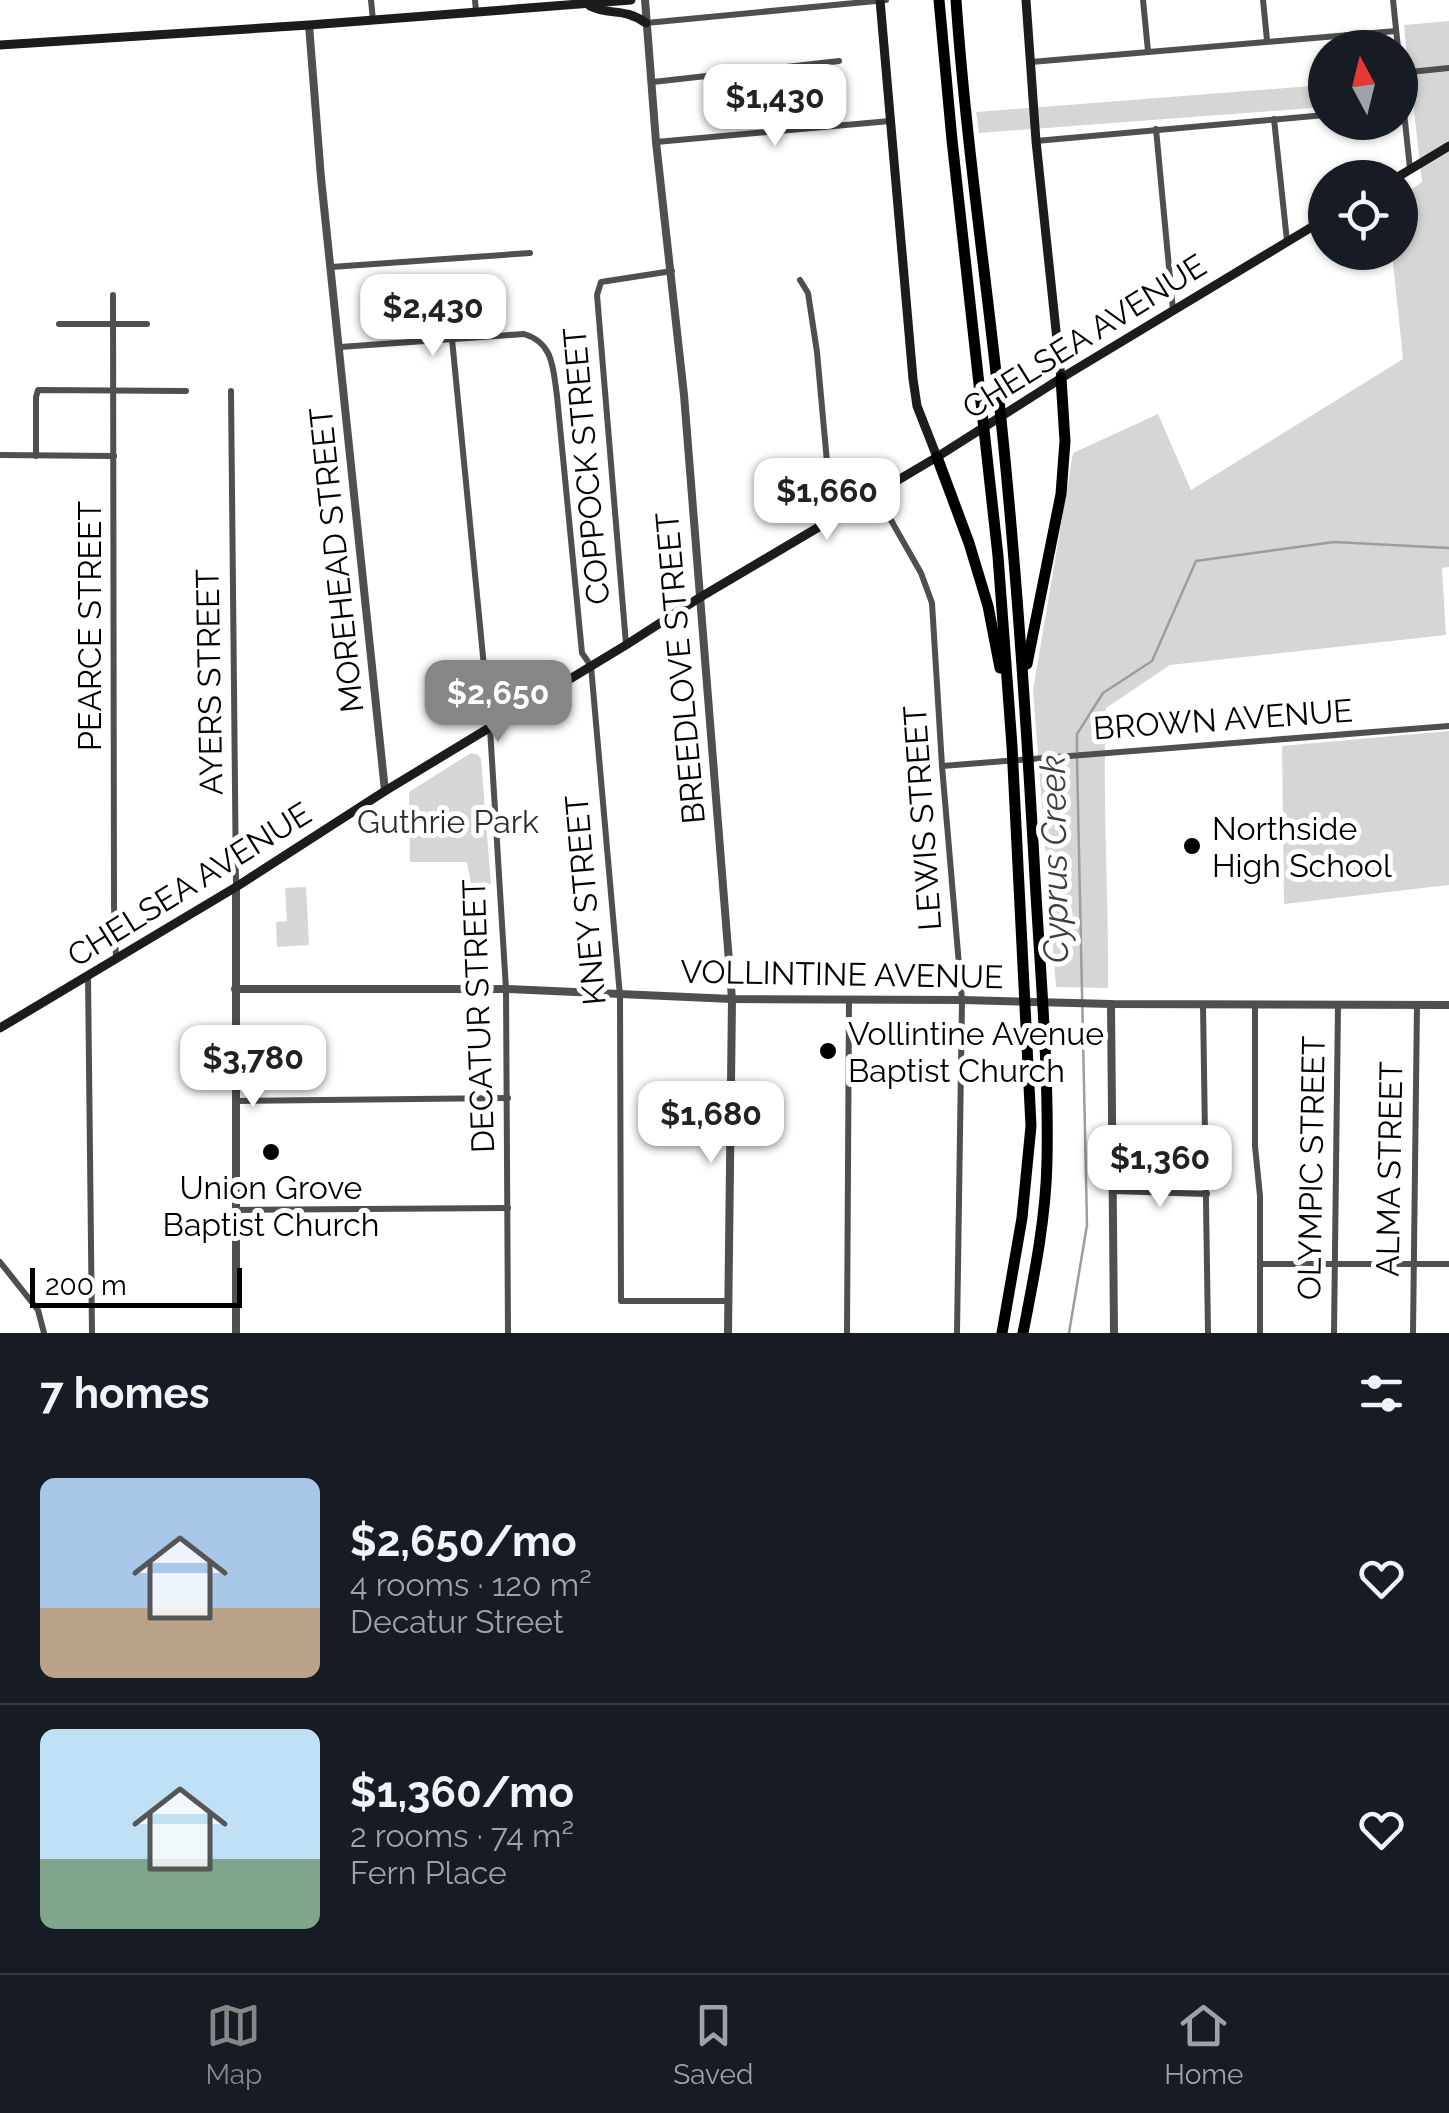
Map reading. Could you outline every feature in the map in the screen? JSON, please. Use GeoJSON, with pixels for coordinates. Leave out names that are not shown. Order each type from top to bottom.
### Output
{"type":"FeatureCollection","features":[{"type":"Feature","properties":{"kind":"highway"},"geometry":{"type":"LineString","coordinates":[[939,0],[987,445],[1012,746],[1024,982],[1030,1126],[1022,1218],[1002,1333]]}},
{"type":"Feature","properties":{"kind":"highway"},"geometry":{"type":"LineString","coordinates":[[956,0],[1024,678],[1043,1027],[1047,1164],[1025,1333]]}},
{"type":"Feature","properties":{"kind":"highway"},"geometry":{"type":"LineString","coordinates":[[1024,678],[1061,494],[1065,441],[1061,378]]}},
{"type":"Feature","properties":{"kind":"highway"},"geometry":{"type":"LineString","coordinates":[[937,457],[988,606],[1010,724]]}},
{"type":"Feature","properties":{"kind":"main road"},"geometry":{"type":"LineString","coordinates":[[0,45],[630,0]]}},
{"type":"Feature","properties":{"kind":"main road"},"geometry":{"type":"LineString","coordinates":[[882,0],[913,379],[917,406],[937,457]]}},
{"type":"Feature","properties":{"kind":"main road"},"geometry":{"type":"LineString","coordinates":[[1026,0],[1036,141],[1061,378]]}},
{"type":"Feature","properties":{"kind":"main road"},"geometry":{"type":"LineString","coordinates":[[588,4],[596,10],[630,13],[646,23]]}},
{"type":"Feature","properties":{"kind":"main road"},"geometry":{"type":"LineString","coordinates":[[1418,165],[1449,146]]}},
{"type":"Feature","properties":{"kind":"main road","name":"CHELSEA AVENUE"},"geometry":{"type":"LineString","coordinates":[[0,1028],[1308,229]]}},
{"type":"Feature","properties":{"kind":"street"},"geometry":{"type":"LineString","coordinates":[[371,0],[372,20]]}},
{"type":"Feature","properties":{"kind":"street"},"geometry":{"type":"LineString","coordinates":[[475,0],[476,12]]}},
{"type":"Feature","properties":{"kind":"street","name":"BREEDLOVE STREET"},"geometry":{"type":"LineString","coordinates":[[646,0],[732,1000],[728,1333]]}},
{"type":"Feature","properties":{"kind":"street"},"geometry":{"type":"LineString","coordinates":[[646,23],[882,0]]}},
{"type":"Feature","properties":{"kind":"street"},"geometry":{"type":"LineString","coordinates":[[1143,0],[1148,51]]}},
{"type":"Feature","properties":{"kind":"street"},"geometry":{"type":"LineString","coordinates":[[1263,0],[1267,40]]}},
{"type":"Feature","properties":{"kind":"street"},"geometry":{"type":"LineString","coordinates":[[1394,0],[1396,30]]}},
{"type":"Feature","properties":{"kind":"street","name":"MOREHEAD STREET"},"geometry":{"type":"LineString","coordinates":[[309,25],[321,178],[385,791]]}},
{"type":"Feature","properties":{"kind":"street"},"geometry":{"type":"LineString","coordinates":[[1030,62],[1308,37]]}},
{"type":"Feature","properties":{"kind":"street"},"geometry":{"type":"LineString","coordinates":[[653,82],[840,62]]}},
{"type":"Feature","properties":{"kind":"street"},"geometry":{"type":"LineString","coordinates":[[1418,72],[1449,68]]}},
{"type":"Feature","properties":{"kind":"street"},"geometry":{"type":"LineString","coordinates":[[1036,141],[1308,116]]}},
{"type":"Feature","properties":{"kind":"street"},"geometry":{"type":"LineString","coordinates":[[1274,119],[1287,241]]}},
{"type":"Feature","properties":{"kind":"street"},"geometry":{"type":"LineString","coordinates":[[656,142],[890,121]]}},
{"type":"Feature","properties":{"kind":"street"},"geometry":{"type":"LineString","coordinates":[[1156,128],[1173,311]]}},
{"type":"Feature","properties":{"kind":"street"},"geometry":{"type":"LineString","coordinates":[[332,267],[530,253]]}},
{"type":"Feature","properties":{"kind":"street","name":"COPPOCK STREET"},"geometry":{"type":"LineString","coordinates":[[626,645],[596,294],[600,282],[672,271]]}},
{"type":"Feature","properties":{"kind":"street"},"geometry":{"type":"LineString","coordinates":[[800,280],[808,293],[817,352],[832,518]]}},
{"type":"Feature","properties":{"kind":"street","name":"PEARCE STREET"},"geometry":{"type":"LineString","coordinates":[[112,295],[116,958]]}},
{"type":"Feature","properties":{"kind":"street"},"geometry":{"type":"LineString","coordinates":[[59,324],[147,324]]}},
{"type":"Feature","properties":{"kind":"street","name":"KNEY STREET"},"geometry":{"type":"LineString","coordinates":[[452,339],[524,334],[538,338],[552,367],[582,654],[591,666],[620,996],[621,1301],[728,1301]]}},
{"type":"Feature","properties":{"kind":"street"},"geometry":{"type":"LineString","coordinates":[[340,347],[452,339]]}},
{"type":"Feature","properties":{"kind":"street","name":"DECATUR STREET"},"geometry":{"type":"LineString","coordinates":[[452,339],[490,728],[506,989],[508,1333]]}},
{"type":"Feature","properties":{"kind":"street"},"geometry":{"type":"LineString","coordinates":[[36,456],[38,390],[186,391]]}},
{"type":"Feature","properties":{"kind":"street","name":"AYERS STREET"},"geometry":{"type":"LineString","coordinates":[[231,391],[236,1333]]}},
{"type":"Feature","properties":{"kind":"street"},"geometry":{"type":"LineString","coordinates":[[0,455],[114,456]]}},
{"type":"Feature","properties":{"kind":"street","name":"LEWIS STREET"},"geometry":{"type":"LineString","coordinates":[[875,492],[921,573],[932,603],[962,1000],[957,1333]]}},
{"type":"Feature","properties":{"kind":"street","name":"BROWN AVENUE"},"geometry":{"type":"LineString","coordinates":[[942,766],[1449,726]]}},
{"type":"Feature","properties":{"kind":"street"},"geometry":{"type":"LineString","coordinates":[[88,976],[92,1333]]}},
{"type":"Feature","properties":{"kind":"street","name":"VOLLINTINE AVENUE"},"geometry":{"type":"LineString","coordinates":[[235,989],[506,989],[732,1000],[1449,1004]]}},
{"type":"Feature","properties":{"kind":"street"},"geometry":{"type":"LineString","coordinates":[[847,1333],[849,999]]}},
{"type":"Feature","properties":{"kind":"street"},"geometry":{"type":"LineString","coordinates":[[1111,1004],[1114,1333]]}},
{"type":"Feature","properties":{"kind":"street"},"geometry":{"type":"LineString","coordinates":[[1203,1004],[1208,1333]]}},
{"type":"Feature","properties":{"kind":"street"},"geometry":{"type":"LineString","coordinates":[[1255,1004],[1260,1333]]}},
{"type":"Feature","properties":{"kind":"street","name":"OLYMPIC STREET"},"geometry":{"type":"LineString","coordinates":[[1334,1333],[1338,1004]]}},
{"type":"Feature","properties":{"kind":"street","name":"ALMA STREET"},"geometry":{"type":"LineString","coordinates":[[1413,1333],[1417,1005]]}},
{"type":"Feature","properties":{"kind":"street"},"geometry":{"type":"LineString","coordinates":[[235,1101],[508,1098]]}},
{"type":"Feature","properties":{"kind":"street"},"geometry":{"type":"LineString","coordinates":[[1113,1191],[1207,1194]]}},
{"type":"Feature","properties":{"kind":"street"},"geometry":{"type":"LineString","coordinates":[[236,1210],[508,1208]]}},
{"type":"Feature","properties":{"kind":"street"},"geometry":{"type":"LineString","coordinates":[[0,1262],[38,1310],[44,1333]]}},
{"type":"Feature","properties":{"kind":"street"},"geometry":{"type":"LineString","coordinates":[[1260,1264],[1449,1264]]}},
{"type":"Feature","properties":{"kind":"green space"},"geometry":{"type":"Polygon","coordinates":[[[1449,21],[1449,567],[1442,568],[1446,635],[1170,665],[1106,708],[1108,988],[1056,987],[1033,690],[1073,453],[1158,414],[1191,490],[1403,359],[1394,270],[1418,270],[1418,185],[1422,182],[1417,140],[1418,30],[1404,30],[1404,25],[1449,21]]]}},
{"type":"Feature","properties":{"kind":"green space"},"geometry":{"type":"Polygon","coordinates":[[[1308,86],[1308,108],[979,133],[976,112],[1308,86]]]}},
{"type":"Feature","properties":{"kind":"green space"},"geometry":{"type":"Polygon","coordinates":[[[1449,731],[1449,885],[1284,904],[1282,746],[1449,731]]]}},
{"type":"Feature","properties":{"kind":"green space","name":"Guthrie Park"},"geometry":{"type":"Polygon","coordinates":[[[471,753],[481,759],[491,884],[471,884],[467,862],[410,862],[409,792],[471,753]]]}},
{"type":"Feature","properties":{"kind":"green space"},"geometry":{"type":"Polygon","coordinates":[[[306,887],[309,945],[277,947],[276,922],[287,921],[285,888],[306,887]]]}},
{"type":"Feature","properties":{"kind":"waterway","name":"Cyprus Creek"},"geometry":{"type":"LineString","coordinates":[[1077,751],[1077,734],[1103,693],[1152,661],[1196,561],[1334,542],[1449,548]]}},
{"type":"Feature","properties":{"kind":"waterway","name":"Cyprus Creek"},"geometry":{"type":"LineString","coordinates":[[1069,1333],[1087,1225],[1077,759]]}},
{"type":"Feature","properties":{"kind":"place","name":"Northside High School"},"geometry":{"type":"Point","coordinates":[1192,846]}},
{"type":"Feature","properties":{"kind":"place","name":"Vollintine Avenue Baptist Church"},"geometry":{"type":"Point","coordinates":[828,1051]}},
{"type":"Feature","properties":{"kind":"place","name":"Union Grove Baptist Church"},"geometry":{"type":"Point","coordinates":[271,1152]}}]}
